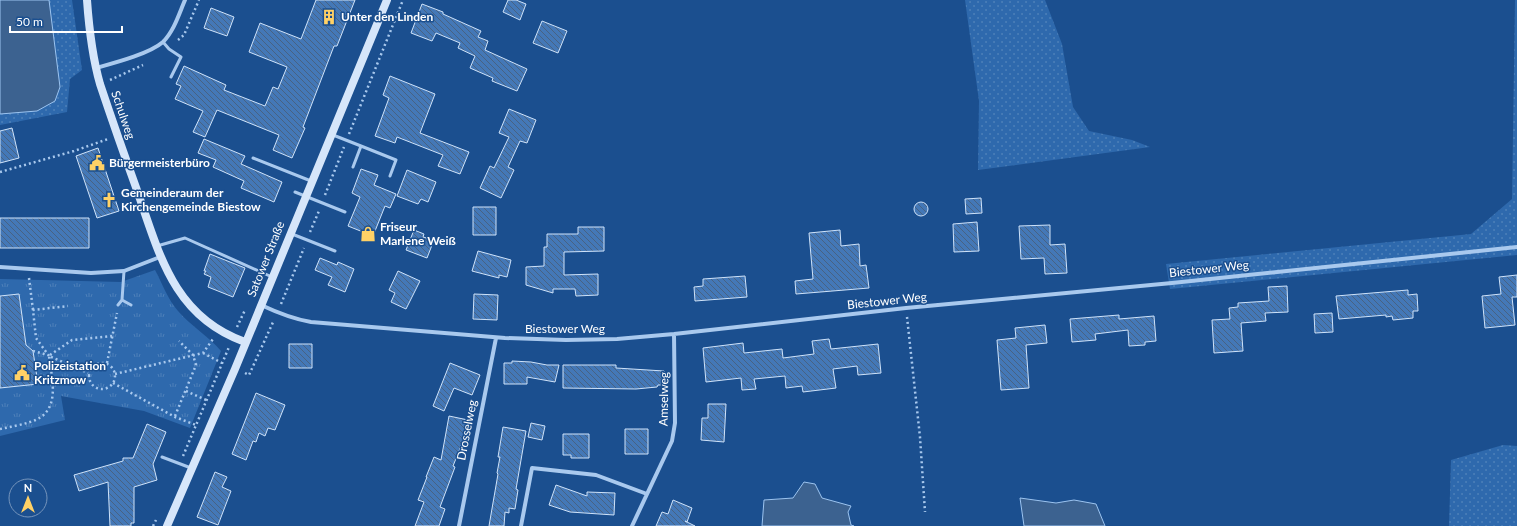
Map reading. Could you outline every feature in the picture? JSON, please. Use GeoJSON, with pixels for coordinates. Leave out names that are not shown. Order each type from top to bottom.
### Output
{"type":"FeatureCollection","features":[{"type":"Feature","properties":{"kind":"main road","name":"Schulweg"},"geometry":{"type":"LineString","coordinates":[[87,0],[89,30],[96,68],[160,257],[174,285],[199,315],[219,330],[233,338],[245,342]]}},
{"type":"Feature","properties":{"kind":"main road","name":"Satower Straße"},"geometry":{"type":"LineString","coordinates":[[166,526],[245,342],[387,0]]}},
{"type":"Feature","properties":{"kind":"street"},"geometry":{"type":"LineString","coordinates":[[96,68],[143,53],[163,42],[173,29],[185,0]]}},
{"type":"Feature","properties":{"kind":"street","name":"Biestower Weg"},"geometry":{"type":"LineString","coordinates":[[260,305],[297,320],[311,322],[496,338],[566,340],[617,339],[906,308],[1517,248]]}},
{"type":"Feature","properties":{"kind":"street"},"geometry":{"type":"LineString","coordinates":[[0,267],[91,273],[124,271],[160,257]]}},
{"type":"Feature","properties":{"kind":"street","name":"Amselweg"},"geometry":{"type":"LineString","coordinates":[[632,526],[672,441],[675,423],[674,334]]}},
{"type":"Feature","properties":{"kind":"street","name":"Drosselweg"},"geometry":{"type":"LineString","coordinates":[[459,526],[496,338]]}},
{"type":"Feature","properties":{"kind":"street"},"geometry":{"type":"LineString","coordinates":[[521,526],[532,468],[596,475],[647,494]]}},
{"type":"Feature","properties":{"kind":"lane"},"geometry":{"type":"LineString","coordinates":[[163,42],[181,57],[171,77]]}},
{"type":"Feature","properties":{"kind":"lane"},"geometry":{"type":"LineString","coordinates":[[331,134],[396,160],[390,176]]}},
{"type":"Feature","properties":{"kind":"lane"},"geometry":{"type":"LineString","coordinates":[[353,167],[362,146]]}},
{"type":"Feature","properties":{"kind":"lane"},"geometry":{"type":"LineString","coordinates":[[254,158],[311,182]]}},
{"type":"Feature","properties":{"kind":"lane"},"geometry":{"type":"LineString","coordinates":[[295,192],[345,212]]}},
{"type":"Feature","properties":{"kind":"lane"},"geometry":{"type":"LineString","coordinates":[[290,233],[335,251]]}},
{"type":"Feature","properties":{"kind":"lane"},"geometry":{"type":"LineString","coordinates":[[156,246],[185,238],[272,276]]}},
{"type":"Feature","properties":{"kind":"lane"},"geometry":{"type":"LineString","coordinates":[[118,306],[122,300],[124,271]]}},
{"type":"Feature","properties":{"kind":"lane"},"geometry":{"type":"LineString","coordinates":[[122,300],[131,305]]}},
{"type":"Feature","properties":{"kind":"lane"},"geometry":{"type":"LineString","coordinates":[[162,457],[191,468]]}},
{"type":"Feature","properties":{"kind":"path"},"geometry":{"type":"LineString","coordinates":[[0,172],[74,151],[118,136]]}},
{"type":"Feature","properties":{"kind":"path"},"geometry":{"type":"LineString","coordinates":[[0,429],[32,422],[46,414],[51,405],[53,391],[49,356],[36,338],[30,283]]}},
{"type":"Feature","properties":{"kind":"path"},"geometry":{"type":"LineString","coordinates":[[33,310],[68,306]]}},
{"type":"Feature","properties":{"kind":"path"},"geometry":{"type":"LineString","coordinates":[[107,363],[118,306]]}},
{"type":"Feature","properties":{"kind":"path"},"geometry":{"type":"LineString","coordinates":[[906,308],[920,437],[925,512]]}},
{"type":"Feature","properties":{"kind":"path"},"geometry":{"type":"LineString","coordinates":[[203,353],[219,330]]}},
{"type":"Feature","properties":{"kind":"path"},"geometry":{"type":"LineString","coordinates":[[71,336],[72,340]]}},
{"type":"Feature","properties":{"kind":"path"},"geometry":{"type":"LineString","coordinates":[[49,356],[72,340],[112,336]]}},
{"type":"Feature","properties":{"kind":"path"},"geometry":{"type":"LineString","coordinates":[[180,463],[233,338]]}},
{"type":"Feature","properties":{"kind":"path"},"geometry":{"type":"LineString","coordinates":[[175,416],[196,365],[193,355],[179,341]]}},
{"type":"Feature","properties":{"kind":"path"},"geometry":{"type":"LineString","coordinates":[[33,351],[49,356],[88,373]]}},
{"type":"Feature","properties":{"kind":"path"},"geometry":{"type":"LineString","coordinates":[[115,374],[203,353],[222,363]]}},
{"type":"Feature","properties":{"kind":"path"},"geometry":{"type":"LineString","coordinates":[[99,362],[107,363],[115,374],[113,383],[106,389],[96,388],[89,382],[88,373],[92,366],[99,362]]}},
{"type":"Feature","properties":{"kind":"path"},"geometry":{"type":"LineString","coordinates":[[113,383],[196,426]]}},
{"type":"Feature","properties":{"kind":"path"},"geometry":{"type":"LineString","coordinates":[[186,391],[206,400]]}},
{"type":"Feature","properties":{"kind":"path"},"geometry":{"type":"LineString","coordinates":[[153,526],[156,519]]}},
{"type":"Feature","properties":{"kind":"green space"},"geometry":{"type":"Polygon","coordinates":[[[0,0],[72,0],[82,70],[70,79],[67,112],[0,125],[0,0]]]}},
{"type":"Feature","properties":{"kind":"green space"},"geometry":{"type":"Polygon","coordinates":[[[965,0],[1045,0],[1062,44],[1073,107],[1089,131],[1132,140],[1150,147],[978,170],[979,101],[965,0]]]}},
{"type":"Feature","properties":{"kind":"green space"},"geometry":{"type":"Polygon","coordinates":[[[1515,0],[1517,0],[1517,255],[1170,289],[1166,264],[1471,234],[1512,199],[1515,0]]]}},
{"type":"Feature","properties":{"kind":"green space"},"geometry":{"type":"Polygon","coordinates":[[[155,270],[174,307],[221,351],[190,428],[144,411],[61,396],[65,420],[0,436],[0,279],[121,282],[155,270]]]}},
{"type":"Feature","properties":{"kind":"green space"},"geometry":{"type":"Polygon","coordinates":[[[1503,445],[1517,446],[1517,526],[1449,526],[1451,460],[1503,445]]]}},
{"type":"Feature","properties":{"kind":"shaded area"},"geometry":{"type":"Polygon","coordinates":[[[0,0],[49,0],[60,87],[55,101],[37,111],[0,114],[0,0]]]}},
{"type":"Feature","properties":{"kind":"shaded area"},"geometry":{"type":"Polygon","coordinates":[[[804,482],[815,484],[822,498],[851,506],[848,512],[851,525],[854,526],[762,526],[764,500],[793,498],[804,482]]]}},
{"type":"Feature","properties":{"kind":"shaded area"},"geometry":{"type":"Polygon","coordinates":[[[1020,498],[1056,503],[1074,500],[1096,504],[1105,526],[1024,526],[1020,498]]]}},
{"type":"Feature","properties":{"kind":"building"},"geometry":{"type":"Polygon","coordinates":[[[316,0],[355,0],[337,46],[334,46],[303,127],[305,128],[292,158],[273,150],[279,135],[217,110],[205,137],[193,132],[203,111],[175,99],[181,86],[176,84],[184,66],[226,85],[224,90],[265,106],[273,87],[278,89],[287,67],[249,52],[260,23],[301,39],[316,0]]]}},
{"type":"Feature","properties":{"kind":"building"},"geometry":{"type":"Polygon","coordinates":[[[508,0],[516,0],[526,4],[520,20],[503,12],[508,0]]]}},
{"type":"Feature","properties":{"kind":"building"},"geometry":{"type":"Polygon","coordinates":[[[422,4],[443,12],[443,14],[481,31],[478,37],[488,41],[485,50],[527,69],[517,91],[492,81],[493,78],[470,68],[475,56],[458,48],[460,43],[436,33],[432,41],[411,33],[422,4]]]}},
{"type":"Feature","properties":{"kind":"building"},"geometry":{"type":"Polygon","coordinates":[[[211,8],[234,17],[227,36],[204,28],[211,8]]]}},
{"type":"Feature","properties":{"kind":"building"},"geometry":{"type":"Polygon","coordinates":[[[542,21],[567,31],[558,53],[533,43],[542,21]]]}},
{"type":"Feature","properties":{"kind":"building"},"geometry":{"type":"Polygon","coordinates":[[[390,76],[435,94],[420,133],[469,152],[460,174],[438,166],[443,155],[397,137],[395,143],[375,136],[389,98],[383,95],[390,76]]]}},
{"type":"Feature","properties":{"kind":"building"},"geometry":{"type":"Polygon","coordinates":[[[509,109],[536,120],[527,143],[520,141],[508,167],[514,170],[501,198],[480,188],[490,166],[494,168],[509,137],[499,133],[509,109]]]}},
{"type":"Feature","properties":{"kind":"building"},"geometry":{"type":"Polygon","coordinates":[[[12,128],[19,158],[0,163],[0,131],[12,128]]]}},
{"type":"Feature","properties":{"kind":"building"},"geometry":{"type":"Polygon","coordinates":[[[204,139],[245,156],[241,164],[282,182],[274,202],[241,188],[244,181],[213,167],[216,160],[198,153],[204,139]]]}},
{"type":"Feature","properties":{"kind":"building"},"geometry":{"type":"Polygon","coordinates":[[[98,148],[119,211],[97,218],[76,156],[98,148]]]}},
{"type":"Feature","properties":{"kind":"building"},"geometry":{"type":"Polygon","coordinates":[[[361,169],[378,175],[374,185],[396,194],[390,208],[385,206],[373,236],[348,226],[360,197],[352,193],[361,169]]]}},
{"type":"Feature","properties":{"kind":"building"},"geometry":{"type":"Polygon","coordinates":[[[407,170],[436,182],[428,202],[421,199],[418,204],[397,196],[407,170]]]}},
{"type":"Feature","properties":{"kind":"building"},"geometry":{"type":"Polygon","coordinates":[[[981,198],[982,213],[966,214],[965,199],[981,198]]]}},
{"type":"Feature","properties":{"kind":"building"},"geometry":{"type":"Polygon","coordinates":[[[921,202],[926,204],[928,209],[926,214],[921,216],[916,214],[914,209],[916,204],[921,202]]]}},
{"type":"Feature","properties":{"kind":"building"},"geometry":{"type":"Polygon","coordinates":[[[473,207],[496,207],[496,235],[473,235],[473,207]]]}},
{"type":"Feature","properties":{"kind":"building"},"geometry":{"type":"Polygon","coordinates":[[[0,218],[89,218],[89,248],[0,248],[0,218]]]}},
{"type":"Feature","properties":{"kind":"building"},"geometry":{"type":"Polygon","coordinates":[[[977,222],[979,251],[954,252],[953,224],[977,222]]]}},
{"type":"Feature","properties":{"kind":"building"},"geometry":{"type":"Polygon","coordinates":[[[1050,225],[1050,245],[1065,244],[1067,273],[1045,274],[1044,258],[1021,259],[1019,226],[1050,225]]]}},
{"type":"Feature","properties":{"kind":"building"},"geometry":{"type":"Polygon","coordinates":[[[578,227],[604,227],[604,251],[564,252],[564,275],[598,274],[598,295],[576,296],[575,289],[553,289],[553,293],[526,285],[526,267],[544,266],[544,247],[547,247],[547,234],[578,234],[578,227]]]}},
{"type":"Feature","properties":{"kind":"building"},"geometry":{"type":"Polygon","coordinates":[[[414,230],[424,234],[423,237],[434,240],[427,258],[406,250],[414,230]]]}},
{"type":"Feature","properties":{"kind":"building"},"geometry":{"type":"Polygon","coordinates":[[[840,230],[841,246],[859,244],[860,266],[866,265],[869,288],[796,294],[795,281],[813,279],[809,233],[840,230]]]}},
{"type":"Feature","properties":{"kind":"building"},"geometry":{"type":"Polygon","coordinates":[[[478,251],[511,260],[507,277],[499,275],[499,278],[472,271],[478,251]]]}},
{"type":"Feature","properties":{"kind":"building"},"geometry":{"type":"Polygon","coordinates":[[[210,254],[245,268],[233,297],[208,287],[211,277],[204,274],[206,271],[204,271],[210,254]]]}},
{"type":"Feature","properties":{"kind":"building"},"geometry":{"type":"Polygon","coordinates":[[[320,258],[337,265],[338,262],[354,269],[345,292],[328,285],[332,277],[315,270],[320,258]]]}},
{"type":"Feature","properties":{"kind":"building"},"geometry":{"type":"Polygon","coordinates":[[[398,271],[420,281],[406,309],[391,302],[395,293],[389,290],[398,271]]]}},
{"type":"Feature","properties":{"kind":"building"},"geometry":{"type":"Polygon","coordinates":[[[1517,275],[1517,297],[1512,297],[1515,325],[1485,328],[1482,296],[1501,294],[1499,277],[1517,275]]]}},
{"type":"Feature","properties":{"kind":"building"},"geometry":{"type":"Polygon","coordinates":[[[745,276],[747,297],[695,301],[694,287],[703,286],[703,279],[745,276]]]}},
{"type":"Feature","properties":{"kind":"building"},"geometry":{"type":"Polygon","coordinates":[[[1287,286],[1288,312],[1265,313],[1266,321],[1241,323],[1243,351],[1214,353],[1212,320],[1230,319],[1229,308],[1238,307],[1238,303],[1269,301],[1268,287],[1287,286]]]}},
{"type":"Feature","properties":{"kind":"building"},"geometry":{"type":"Polygon","coordinates":[[[1408,290],[1408,295],[1417,294],[1418,311],[1413,311],[1413,318],[1393,320],[1392,316],[1386,317],[1386,315],[1339,319],[1336,296],[1408,290]]]}},
{"type":"Feature","properties":{"kind":"building"},"geometry":{"type":"Polygon","coordinates":[[[19,294],[26,345],[33,351],[38,384],[0,388],[0,296],[19,294]]]}},
{"type":"Feature","properties":{"kind":"building"},"geometry":{"type":"Polygon","coordinates":[[[474,294],[498,295],[497,320],[473,319],[474,294]]]}},
{"type":"Feature","properties":{"kind":"building"},"geometry":{"type":"Polygon","coordinates":[[[1332,313],[1333,332],[1315,333],[1314,314],[1332,313]]]}},
{"type":"Feature","properties":{"kind":"building"},"geometry":{"type":"Polygon","coordinates":[[[1119,315],[1119,319],[1154,316],[1156,341],[1145,342],[1145,345],[1129,346],[1128,330],[1095,334],[1096,340],[1072,342],[1070,319],[1119,315]]]}},
{"type":"Feature","properties":{"kind":"building"},"geometry":{"type":"Polygon","coordinates":[[[1045,325],[1047,343],[1026,345],[1029,388],[1001,390],[997,340],[1016,338],[1015,328],[1045,325]]]}},
{"type":"Feature","properties":{"kind":"building"},"geometry":{"type":"Polygon","coordinates":[[[829,339],[831,349],[878,344],[881,373],[858,375],[857,366],[833,369],[836,388],[803,392],[802,386],[786,388],[785,376],[754,379],[756,389],[742,390],[741,378],[706,382],[703,348],[743,343],[744,353],[782,349],[783,358],[814,354],[812,341],[829,339]]]}},
{"type":"Feature","properties":{"kind":"building"},"geometry":{"type":"Polygon","coordinates":[[[289,344],[312,344],[312,368],[289,368],[289,344]]]}},
{"type":"Feature","properties":{"kind":"building"},"geometry":{"type":"Polygon","coordinates":[[[512,361],[559,365],[555,382],[527,377],[527,384],[504,384],[504,363],[512,363],[512,361]]]}},
{"type":"Feature","properties":{"kind":"building"},"geometry":{"type":"Polygon","coordinates":[[[450,363],[480,375],[472,395],[454,388],[444,411],[433,406],[450,363]]]}},
{"type":"Feature","properties":{"kind":"building"},"geometry":{"type":"Polygon","coordinates":[[[563,365],[616,365],[616,368],[664,371],[663,385],[636,389],[563,388],[563,365]]]}},
{"type":"Feature","properties":{"kind":"building"},"geometry":{"type":"Polygon","coordinates":[[[256,393],[285,405],[275,430],[268,428],[265,436],[259,433],[256,442],[253,441],[246,460],[232,454],[256,393]]]}},
{"type":"Feature","properties":{"kind":"building"},"geometry":{"type":"Polygon","coordinates":[[[708,404],[726,404],[724,442],[701,440],[702,418],[708,418],[708,404]]]}},
{"type":"Feature","properties":{"kind":"building"},"geometry":{"type":"Polygon","coordinates":[[[449,416],[468,420],[465,441],[463,441],[453,466],[455,467],[440,507],[445,509],[439,526],[415,526],[424,502],[418,500],[426,477],[434,457],[441,460],[449,416]]]}},
{"type":"Feature","properties":{"kind":"building"},"geometry":{"type":"Polygon","coordinates":[[[531,423],[545,426],[542,440],[528,437],[531,423]]]}},
{"type":"Feature","properties":{"kind":"building"},"geometry":{"type":"Polygon","coordinates":[[[147,424],[166,432],[153,464],[157,480],[134,487],[134,523],[131,523],[131,526],[110,526],[108,482],[79,491],[74,475],[123,461],[123,458],[133,458],[147,424]]]}},
{"type":"Feature","properties":{"kind":"building"},"geometry":{"type":"Polygon","coordinates":[[[503,427],[526,431],[516,489],[518,490],[515,509],[509,508],[509,513],[505,512],[504,526],[489,526],[498,474],[500,457],[498,457],[503,427]]]}},
{"type":"Feature","properties":{"kind":"building"},"geometry":{"type":"Polygon","coordinates":[[[625,429],[648,429],[648,454],[625,454],[625,429]]]}},
{"type":"Feature","properties":{"kind":"building"},"geometry":{"type":"Polygon","coordinates":[[[563,434],[589,434],[589,458],[571,458],[571,455],[563,455],[563,434]]]}},
{"type":"Feature","properties":{"kind":"building"},"geometry":{"type":"Polygon","coordinates":[[[215,472],[227,477],[222,487],[231,491],[218,525],[197,517],[215,472]]]}},
{"type":"Feature","properties":{"kind":"building"},"geometry":{"type":"Polygon","coordinates":[[[556,485],[587,496],[587,492],[615,493],[614,515],[570,512],[549,505],[556,485]]]}},
{"type":"Feature","properties":{"kind":"building"},"geometry":{"type":"Polygon","coordinates":[[[673,500],[692,508],[687,522],[695,526],[656,526],[662,512],[668,514],[673,500]]]}},
{"type":"Feature","properties":{"kind":"place","name":"Unter den Linden"},"geometry":{"type":"Point","coordinates":[329,17]}},
{"type":"Feature","properties":{"kind":"place","name":"Bürgermeisterbüro"},"geometry":{"type":"Point","coordinates":[97,163]}},
{"type":"Feature","properties":{"kind":"place","name":"Gemeinderaum der Kirchengemeinde Biestow"},"geometry":{"type":"Point","coordinates":[109,200]}},
{"type":"Feature","properties":{"kind":"place","name":"Friseur Marlene Weiß"},"geometry":{"type":"Point","coordinates":[368,234]}},
{"type":"Feature","properties":{"kind":"place","name":"Polizeistation Kritzmow"},"geometry":{"type":"Point","coordinates":[22,373]}}]}
